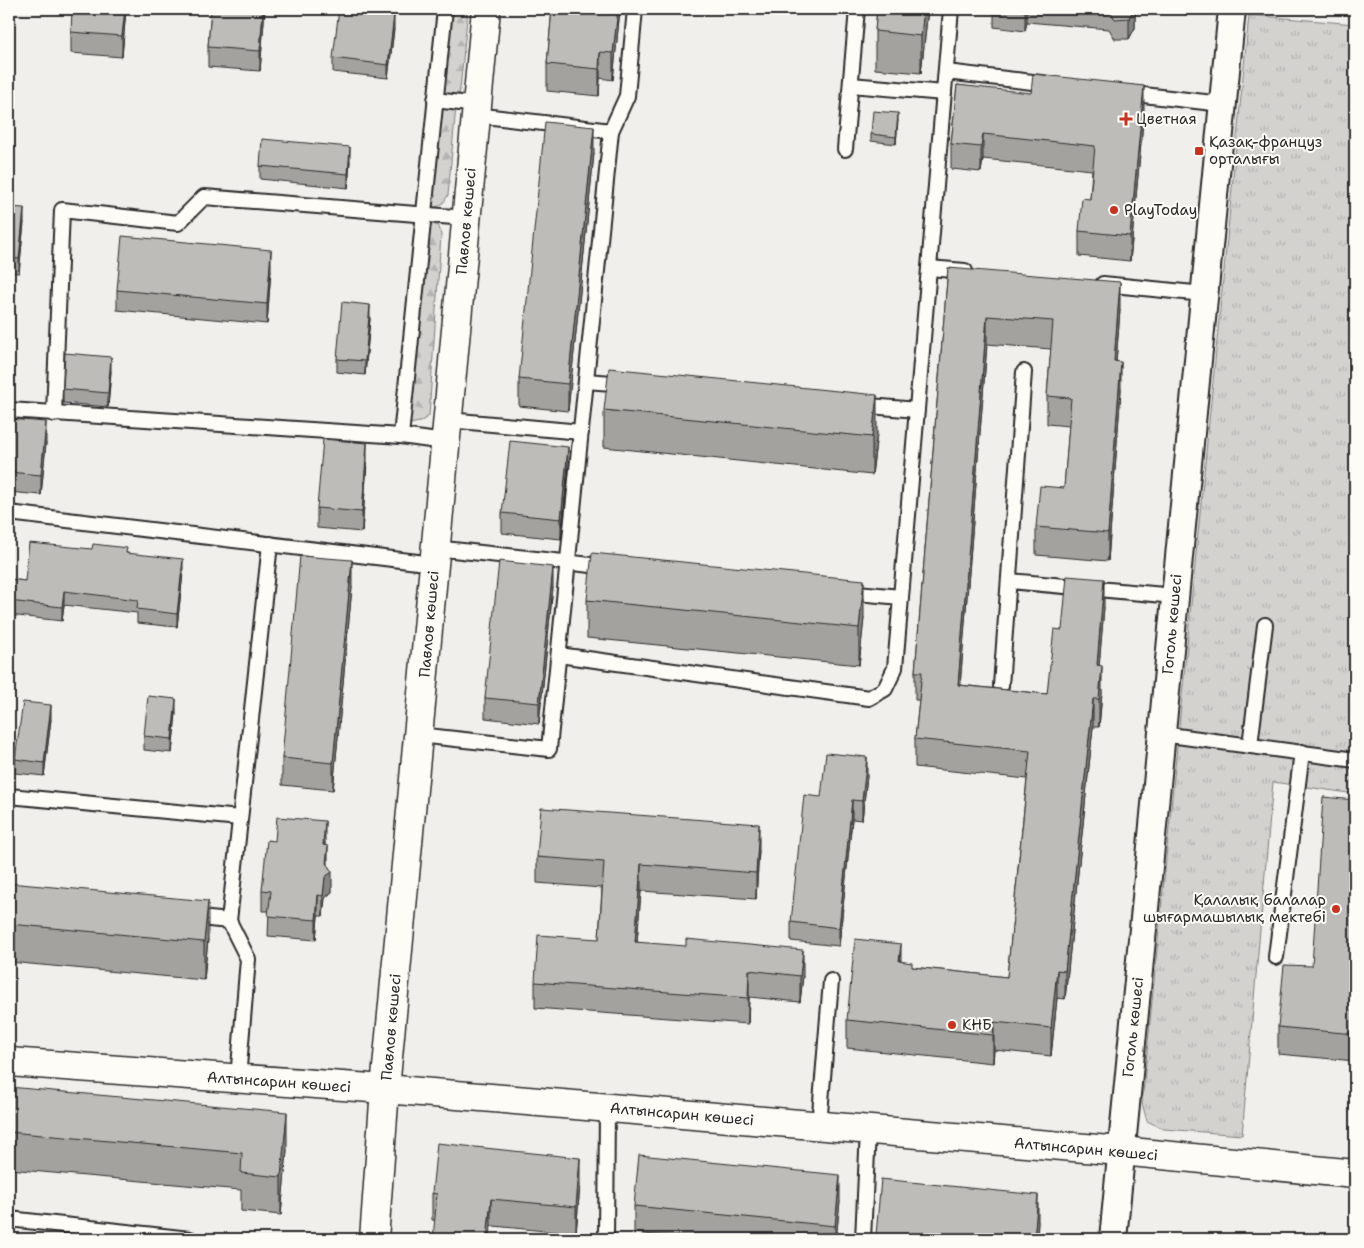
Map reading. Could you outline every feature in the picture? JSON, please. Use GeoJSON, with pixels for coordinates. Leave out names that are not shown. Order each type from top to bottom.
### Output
{"type":"FeatureCollection","features":[{"type":"Feature","properties":{"kind":"street","name":"Павлов көшесі"},"geometry":{"type":"LineString","coordinates":[[374,1239],[385,1089],[486,9]]}},
{"type":"Feature","properties":{"kind":"street","name":"Гоголь көшесі"},"geometry":{"type":"LineString","coordinates":[[1113,1239],[1232,9]]}},
{"type":"Feature","properties":{"kind":"street","name":"Алтынсарин көшесі"},"geometry":{"type":"LineString","coordinates":[[9,1062],[385,1089],[1121,1151],[1355,1174]]}},
{"type":"Feature","properties":{"kind":"lane"},"geometry":{"type":"LineString","coordinates":[[401,436],[422,213],[445,9]]}},
{"type":"Feature","properties":{"kind":"lane"},"geometry":{"type":"LineString","coordinates":[[418,735],[549,749],[611,131],[627,96],[635,9]]}},
{"type":"Feature","properties":{"kind":"lane"},"geometry":{"type":"LineString","coordinates":[[845,149],[857,9]]}},
{"type":"Feature","properties":{"kind":"lane"},"geometry":{"type":"LineString","coordinates":[[558,655],[868,698],[885,689],[896,668],[951,9]]}},
{"type":"Feature","properties":{"kind":"lane"},"geometry":{"type":"LineString","coordinates":[[946,72],[1064,85]]}},
{"type":"Feature","properties":{"kind":"lane"},"geometry":{"type":"LineString","coordinates":[[850,85],[944,93]]}},
{"type":"Feature","properties":{"kind":"lane"},"geometry":{"type":"LineString","coordinates":[[1114,91],[1222,104]]}},
{"type":"Feature","properties":{"kind":"lane"},"geometry":{"type":"LineString","coordinates":[[435,100],[476,110],[611,131]]}},
{"type":"Feature","properties":{"kind":"lane"},"geometry":{"type":"LineString","coordinates":[[54,414],[62,210],[178,223],[204,198],[422,213],[466,218]]}},
{"type":"Feature","properties":{"kind":"lane"},"geometry":{"type":"LineString","coordinates":[[929,268],[978,272]]}},
{"type":"Feature","properties":{"kind":"lane"},"geometry":{"type":"LineString","coordinates":[[1086,283],[1204,294]]}},
{"type":"Feature","properties":{"kind":"lane"},"geometry":{"type":"LineString","coordinates":[[1002,686],[1024,372]]}},
{"type":"Feature","properties":{"kind":"lane"},"geometry":{"type":"LineString","coordinates":[[586,381],[635,385]]}},
{"type":"Feature","properties":{"kind":"lane"},"geometry":{"type":"LineString","coordinates":[[839,403],[917,410]]}},
{"type":"Feature","properties":{"kind":"lane"},"geometry":{"type":"LineString","coordinates":[[9,410],[401,436],[446,431],[581,432]]}},
{"type":"Feature","properties":{"kind":"lane"},"geometry":{"type":"LineString","coordinates":[[9,513],[270,544],[435,556],[568,562],[627,568]]}},
{"type":"Feature","properties":{"kind":"lane"},"geometry":{"type":"LineString","coordinates":[[238,1079],[248,959],[229,921],[270,544]]}},
{"type":"Feature","properties":{"kind":"lane"},"geometry":{"type":"LineString","coordinates":[[1009,581],[1175,596]]}},
{"type":"Feature","properties":{"kind":"lane"},"geometry":{"type":"LineString","coordinates":[[833,590],[901,598]]}},
{"type":"Feature","properties":{"kind":"lane"},"geometry":{"type":"LineString","coordinates":[[1250,745],[1265,625]]}},
{"type":"Feature","properties":{"kind":"lane"},"geometry":{"type":"LineString","coordinates":[[1162,734],[1355,760]]}},
{"type":"Feature","properties":{"kind":"lane"},"geometry":{"type":"LineString","coordinates":[[1276,957],[1302,752]]}},
{"type":"Feature","properties":{"kind":"lane"},"geometry":{"type":"LineString","coordinates":[[9,796],[240,818]]}},
{"type":"Feature","properties":{"kind":"lane"},"geometry":{"type":"LineString","coordinates":[[172,915],[229,921]]}},
{"type":"Feature","properties":{"kind":"lane"},"geometry":{"type":"LineString","coordinates":[[819,1126],[831,981]]}},
{"type":"Feature","properties":{"kind":"lane"},"geometry":{"type":"LineString","coordinates":[[606,1239],[607,1108]]}},
{"type":"Feature","properties":{"kind":"lane"},"geometry":{"type":"LineString","coordinates":[[864,1239],[868,1130]]}},
{"type":"Feature","properties":{"kind":"lane"},"geometry":{"type":"LineString","coordinates":[[9,1219],[190,1239]]}},
{"type":"Feature","properties":{"kind":"green space"},"geometry":{"type":"Polygon","coordinates":[[[450,9],[468,9],[459,99],[440,97],[450,9]]]}},
{"type":"Feature","properties":{"kind":"green space"},"geometry":{"type":"Polygon","coordinates":[[[1249,15],[1355,24],[1355,794],[1273,782],[1242,1135],[1164,1129],[1147,1121],[1142,1103],[1249,15]]]}},
{"type":"Feature","properties":{"kind":"green space"},"geometry":{"type":"Polygon","coordinates":[[[440,106],[456,106],[448,195],[441,205],[433,207],[429,206],[440,106]]]}},
{"type":"Feature","properties":{"kind":"green space"},"geometry":{"type":"Polygon","coordinates":[[[429,223],[439,226],[441,235],[429,416],[420,422],[409,424],[429,223]]]}},
{"type":"Feature","properties":{"kind":"building"},"geometry":{"type":"Polygon","coordinates":[[[72,9],[125,9],[122,36],[71,32],[72,9]]]}},
{"type":"Feature","properties":{"kind":"building"},"geometry":{"type":"Polygon","coordinates":[[[211,9],[263,9],[260,51],[208,47],[211,9]]]}},
{"type":"Feature","properties":{"kind":"building"},"geometry":{"type":"Polygon","coordinates":[[[339,9],[394,15],[388,65],[333,58],[339,9]]]}},
{"type":"Feature","properties":{"kind":"building"},"geometry":{"type":"Polygon","coordinates":[[[552,9],[618,9],[613,53],[600,52],[599,69],[547,64],[552,9]]]}},
{"type":"Feature","properties":{"kind":"building"},"geometry":{"type":"Polygon","coordinates":[[[877,9],[924,9],[921,36],[875,31],[877,9]]]}},
{"type":"Feature","properties":{"kind":"building"},"geometry":{"type":"Polygon","coordinates":[[[1009,9],[1025,9],[1025,11],[1009,9]]]}},
{"type":"Feature","properties":{"kind":"building"},"geometry":{"type":"Polygon","coordinates":[[[1109,9],[1134,9],[1129,18],[1115,19],[1109,9]]]}},
{"type":"Feature","properties":{"kind":"building"},"geometry":{"type":"Polygon","coordinates":[[[1033,74],[1144,86],[1130,236],[1079,231],[1082,198],[1090,199],[1095,146],[983,134],[981,147],[951,144],[957,85],[1031,93],[1033,74]]]}},
{"type":"Feature","properties":{"kind":"building"},"geometry":{"type":"Polygon","coordinates":[[[873,111],[898,113],[896,137],[871,134],[873,111]]]}},
{"type":"Feature","properties":{"kind":"building"},"geometry":{"type":"Polygon","coordinates":[[[545,122],[594,127],[568,384],[519,379],[545,122]]]}},
{"type":"Feature","properties":{"kind":"building"},"geometry":{"type":"Polygon","coordinates":[[[262,139],[350,147],[348,174],[260,166],[262,139]]]}},
{"type":"Feature","properties":{"kind":"building"},"geometry":{"type":"Polygon","coordinates":[[[9,207],[24,208],[19,259],[9,258],[9,207]]]}},
{"type":"Feature","properties":{"kind":"building"},"geometry":{"type":"Polygon","coordinates":[[[122,236],[271,250],[267,304],[117,290],[122,236]]]}},
{"type":"Feature","properties":{"kind":"building"},"geometry":{"type":"Polygon","coordinates":[[[948,268],[1120,282],[1114,361],[1121,362],[1108,533],[1036,527],[1040,486],[1064,488],[1071,398],[1047,396],[1053,321],[987,316],[958,685],[1047,694],[1054,629],[1062,630],[1067,576],[1104,579],[1097,665],[1102,666],[1099,699],[1093,699],[1065,971],[1057,970],[1051,1028],[994,1022],[993,1035],[847,1020],[855,939],[901,944],[899,961],[912,963],[912,967],[1007,977],[1030,751],[915,739],[922,672],[915,672],[948,268]]]}},
{"type":"Feature","properties":{"kind":"building"},"geometry":{"type":"Polygon","coordinates":[[[342,302],[370,305],[365,361],[337,359],[342,302]]]}},
{"type":"Feature","properties":{"kind":"building"},"geometry":{"type":"Polygon","coordinates":[[[65,353],[111,357],[108,393],[63,389],[65,353]]]}},
{"type":"Feature","properties":{"kind":"building"},"geometry":{"type":"Polygon","coordinates":[[[609,368],[877,395],[872,437],[604,410],[609,368]]]}},
{"type":"Feature","properties":{"kind":"building"},"geometry":{"type":"Polygon","coordinates":[[[9,419],[46,422],[41,475],[9,472],[9,419]]]}},
{"type":"Feature","properties":{"kind":"building"},"geometry":{"type":"Polygon","coordinates":[[[323,439],[367,443],[362,512],[317,508],[323,439]]]}},
{"type":"Feature","properties":{"kind":"building"},"geometry":{"type":"Polygon","coordinates":[[[510,441],[568,447],[561,519],[502,513],[510,441]]]}},
{"type":"Feature","properties":{"kind":"building"},"geometry":{"type":"Polygon","coordinates":[[[29,543],[92,549],[93,544],[127,548],[126,553],[183,559],[177,614],[137,609],[138,600],[64,591],[62,607],[9,601],[9,579],[25,581],[29,543]]]}},
{"type":"Feature","properties":{"kind":"building"},"geometry":{"type":"Polygon","coordinates":[[[592,553],[864,580],[859,628],[587,600],[592,553]]]}},
{"type":"Feature","properties":{"kind":"building"},"geometry":{"type":"Polygon","coordinates":[[[300,556],[352,560],[333,763],[282,758],[300,556]]]}},
{"type":"Feature","properties":{"kind":"building"},"geometry":{"type":"Polygon","coordinates":[[[499,561],[553,567],[539,703],[485,698],[499,561]]]}},
{"type":"Feature","properties":{"kind":"building"},"geometry":{"type":"Polygon","coordinates":[[[148,696],[176,699],[172,739],[144,736],[148,696]]]}},
{"type":"Feature","properties":{"kind":"building"},"geometry":{"type":"Polygon","coordinates":[[[23,702],[51,705],[44,763],[15,759],[23,702]]]}},
{"type":"Feature","properties":{"kind":"building"},"geometry":{"type":"Polygon","coordinates":[[[826,753],[867,757],[862,801],[852,800],[839,928],[791,922],[804,795],[821,797],[826,753]]]}},
{"type":"Feature","properties":{"kind":"building","name":"Қалалық балалар шығармашылық мектебі"},"geometry":{"type":"Polygon","coordinates":[[[1323,797],[1355,800],[1355,1034],[1278,1027],[1284,965],[1312,966],[1323,797]]]}},
{"type":"Feature","properties":{"kind":"building"},"geometry":{"type":"Polygon","coordinates":[[[541,808],[759,824],[756,873],[641,864],[635,942],[686,946],[686,939],[803,950],[800,976],[749,970],[748,998],[535,982],[538,935],[599,939],[604,862],[537,857],[541,808]]]}},
{"type":"Feature","properties":{"kind":"building"},"geometry":{"type":"Polygon","coordinates":[[[277,817],[325,821],[323,845],[328,846],[326,863],[332,872],[325,877],[323,896],[318,895],[316,920],[268,916],[271,891],[262,890],[267,840],[275,841],[277,817]]]}},
{"type":"Feature","properties":{"kind":"building"},"geometry":{"type":"Polygon","coordinates":[[[9,883],[208,901],[204,942],[9,924],[9,883]]]}},
{"type":"Feature","properties":{"kind":"building"},"geometry":{"type":"Polygon","coordinates":[[[9,1087],[287,1112],[281,1177],[241,1173],[242,1153],[9,1132],[9,1087]]]}},
{"type":"Feature","properties":{"kind":"building"},"geometry":{"type":"Polygon","coordinates":[[[437,1143],[580,1158],[576,1207],[491,1199],[487,1239],[433,1239],[437,1194],[432,1193],[437,1143]]]}},
{"type":"Feature","properties":{"kind":"building"},"geometry":{"type":"Polygon","coordinates":[[[639,1155],[840,1175],[835,1226],[634,1206],[639,1155]]]}},
{"type":"Feature","properties":{"kind":"building"},"geometry":{"type":"Polygon","coordinates":[[[881,1179],[1038,1195],[1034,1239],[915,1239],[876,1235],[881,1179]]]}},
{"type":"Feature","properties":{"kind":"place","name":"Цветная"},"geometry":{"type":"Point","coordinates":[1126,119]}},
{"type":"Feature","properties":{"kind":"place","name":"Қазақ-француз орталығы"},"geometry":{"type":"Point","coordinates":[1199,151]}},
{"type":"Feature","properties":{"kind":"place","name":"PlayToday"},"geometry":{"type":"Point","coordinates":[1114,210]}},
{"type":"Feature","properties":{"kind":"place","name":"Қалалық балалар шығармашылық мектебі"},"geometry":{"type":"Point","coordinates":[1336,909]}},
{"type":"Feature","properties":{"kind":"place","name":"КНБ"},"geometry":{"type":"Point","coordinates":[952,1025]}}]}
